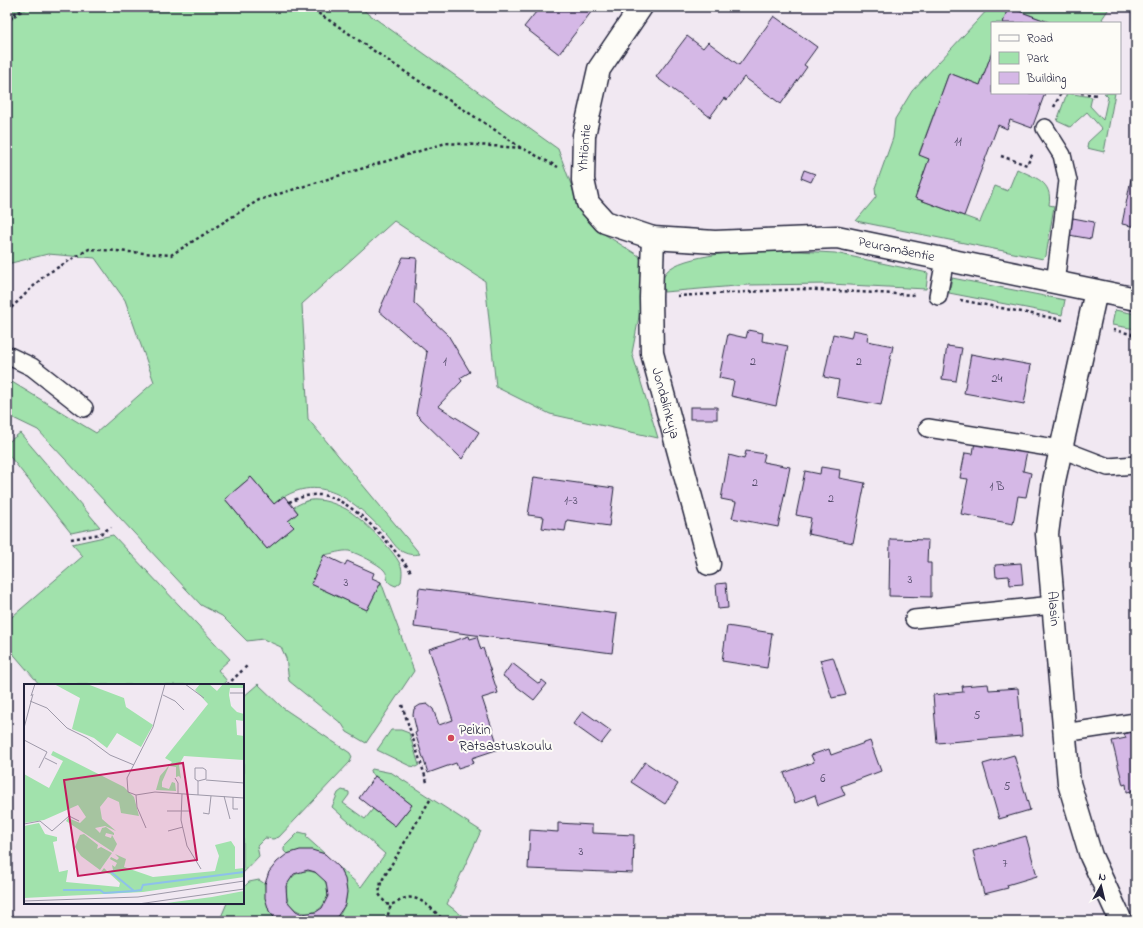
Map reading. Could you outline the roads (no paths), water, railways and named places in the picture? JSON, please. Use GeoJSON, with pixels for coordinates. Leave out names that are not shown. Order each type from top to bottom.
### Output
{"type":"FeatureCollection","features":[{"type":"Feature","properties":{"kind":"street","name":"Yhtiöntie"},"geometry":{"type":"LineString","coordinates":[[641,7],[599,69],[584,135],[583,180],[588,203],[604,222],[653,238]]}},
{"type":"Feature","properties":{"kind":"street","name":"Peuramäentie"},"geometry":{"type":"LineString","coordinates":[[653,238],[716,242],[837,237],[1136,299]]}},
{"type":"Feature","properties":{"kind":"street","name":"Jondalinkuja"},"geometry":{"type":"LineString","coordinates":[[653,238],[651,298],[652,353],[709,564]]}},
{"type":"Feature","properties":{"kind":"street","name":"Alasin"},"geometry":{"type":"LineString","coordinates":[[1096,291],[1054,481],[1047,534],[1068,783],[1091,856],[1121,921]]}},
{"type":"Feature","properties":{"kind":"lane"},"geometry":{"type":"LineString","coordinates":[[1045,128],[1062,155],[1068,181],[1055,283]]}},
{"type":"Feature","properties":{"kind":"lane"},"geometry":{"type":"LineString","coordinates":[[938,296],[945,260]]}},
{"type":"Feature","properties":{"kind":"lane"},"geometry":{"type":"LineString","coordinates":[[7,355],[32,367],[84,408]]}},
{"type":"Feature","properties":{"kind":"lane"},"geometry":{"type":"LineString","coordinates":[[928,428],[1061,449],[1108,467],[1136,465]]}},
{"type":"Feature","properties":{"kind":"lane"},"geometry":{"type":"LineString","coordinates":[[914,619],[1053,605]]}},
{"type":"Feature","properties":{"kind":"lane"},"geometry":{"type":"LineString","coordinates":[[1064,733],[1136,722]]}},
{"type":"Feature","properties":{"kind":"place","name":"Peikin Ratsastuskoulu"},"geometry":{"type":"Point","coordinates":[451,738]}}]}
